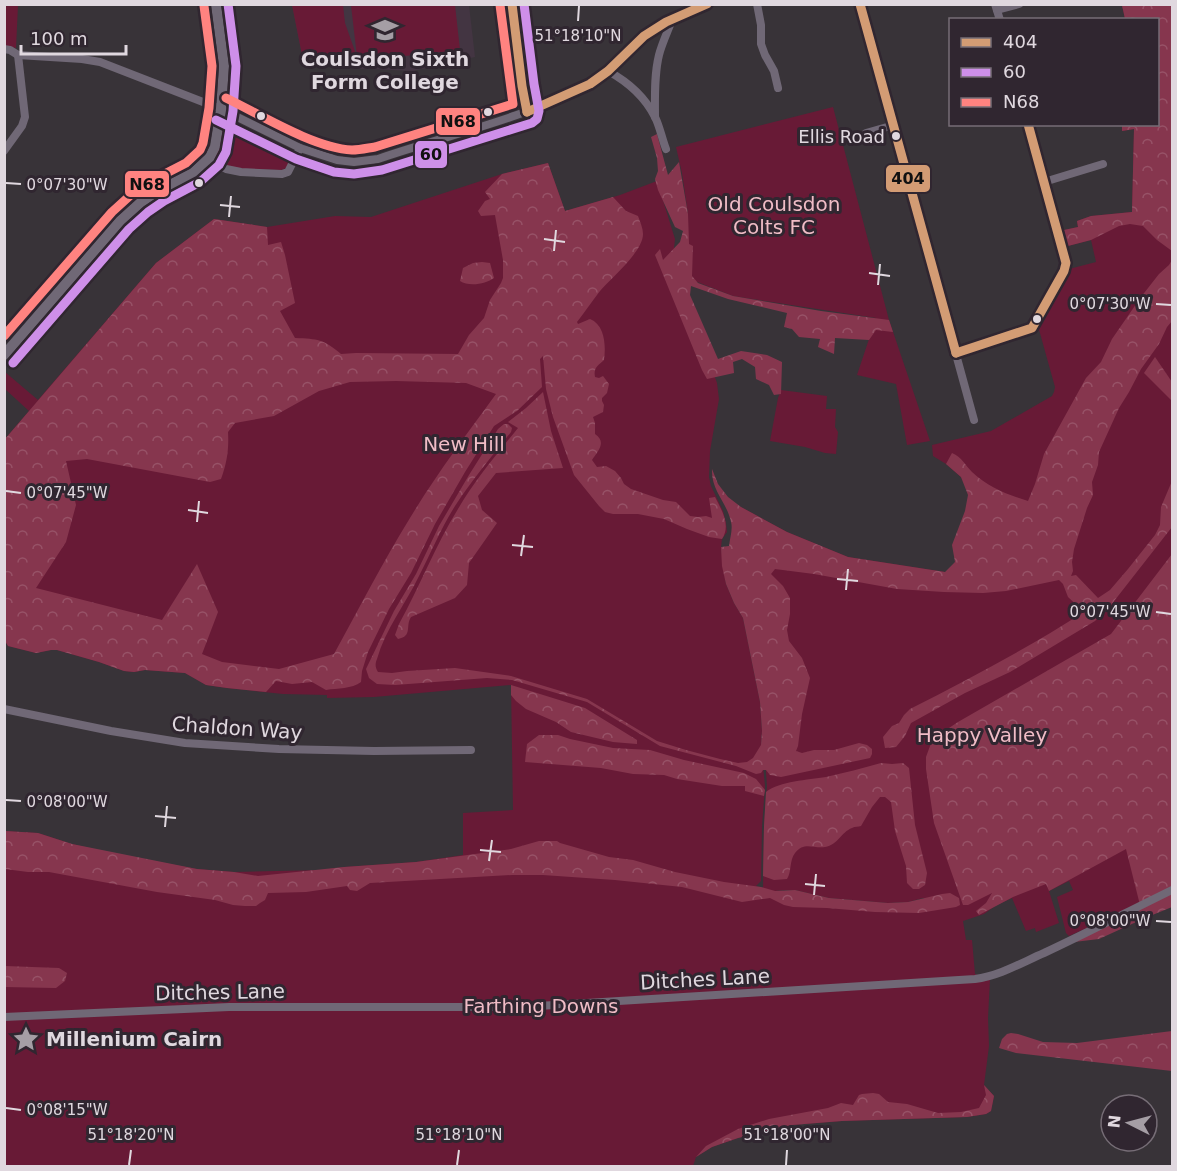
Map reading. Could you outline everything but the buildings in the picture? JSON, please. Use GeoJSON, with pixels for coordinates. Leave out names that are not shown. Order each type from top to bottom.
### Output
{"type":"FeatureCollection","features":[{"type":"Feature","properties":{"kind":"street"},"geometry":{"type":"LineString","coordinates":[[4,355],[120,221],[141,202],[193,173],[210,157],[215,147],[221,109],[224,66],[216,4]]}},
{"type":"Feature","properties":{"kind":"street"},"geometry":{"type":"LineString","coordinates":[[4,49],[18,55],[100,62],[221,109],[300,148],[337,160],[354,162],[378,159],[527,112],[590,84],[608,71],[644,36],[708,4]]}},
{"type":"Feature","properties":{"kind":"street"},"geometry":{"type":"LineString","coordinates":[[757,4],[761,25],[761,44],[774,71],[778,88]]}},
{"type":"Feature","properties":{"kind":"street"},"geometry":{"type":"LineString","coordinates":[[860,4],[974,420]]}},
{"type":"Feature","properties":{"kind":"street"},"geometry":{"type":"LineString","coordinates":[[997,11],[1019,4]]}},
{"type":"Feature","properties":{"kind":"street"},"geometry":{"type":"LineString","coordinates":[[515,5],[522,86],[527,112]]}},
{"type":"Feature","properties":{"kind":"street"},"geometry":{"type":"LineString","coordinates":[[655,117],[657,65],[672,20]]}},
{"type":"Feature","properties":{"kind":"street"},"geometry":{"type":"LineString","coordinates":[[4,151],[22,126],[25,117],[18,55]]}},
{"type":"Feature","properties":{"kind":"street"},"geometry":{"type":"LineString","coordinates":[[608,71],[634,88],[655,117],[666,149]]}},
{"type":"Feature","properties":{"kind":"street"},"geometry":{"type":"LineString","coordinates":[[866,133],[894,125]]}},
{"type":"Feature","properties":{"kind":"street"},"geometry":{"type":"LineString","coordinates":[[956,353],[1032,328],[1064,272],[1065,256],[1029,126]]}},
{"type":"Feature","properties":{"kind":"street"},"geometry":{"type":"LineString","coordinates":[[207,160],[226,169],[241,172],[282,174],[288,172],[300,148]]}},
{"type":"Feature","properties":{"kind":"street"},"geometry":{"type":"LineString","coordinates":[[1044,182],[1103,164]]}},
{"type":"Feature","properties":{"kind":"street","name":"Chaldon Way"},"geometry":{"type":"LineString","coordinates":[[4,709],[111,731],[185,743],[289,749],[471,750]]}},
{"type":"Feature","properties":{"kind":"street","name":"Ditches Lane"},"geometry":{"type":"LineString","coordinates":[[4,1017],[229,1006],[522,1007],[978,979],[990,977],[1010,968],[1173,890]]}},
{"type":"Feature","properties":{"kind":"shaded area","name":"Coulsdon Sixth Form College"},"geometry":{"type":"Polygon","coordinates":[[[292,5],[469,5],[475,57],[413,71],[348,68],[302,55],[292,5]]]}},
{"type":"Feature","properties":{"kind":"green space"},"geometry":{"type":"Polygon","coordinates":[[[5,5],[18,5],[16,48],[5,46],[5,5]]]}},
{"type":"Feature","properties":{"kind":"green space","name":"Coulsdon Sixth Form College"},"geometry":{"type":"Polygon","coordinates":[[[292,5],[343,5],[345,23],[357,57],[351,5],[455,5],[460,50],[358,61],[358,68],[348,68],[302,55],[292,5]]]}},
{"type":"Feature","properties":{"kind":"green space"},"geometry":{"type":"Polygon","coordinates":[[[1122,5],[1172,5],[1172,890],[1069,936],[1066,933],[1057,897],[1073,890],[1069,881],[1049,891],[1059,923],[1036,932],[1035,928],[1026,931],[1012,898],[984,914],[963,921],[966,940],[972,940],[975,974],[990,979],[989,1046],[984,1085],[994,1096],[991,1111],[967,1117],[792,1125],[712,1147],[696,1157],[693,1166],[5,1166],[4,831],[38,833],[116,854],[197,869],[234,872],[322,870],[416,862],[463,855],[463,813],[513,810],[511,685],[374,697],[327,698],[327,695],[283,694],[206,685],[185,673],[124,671],[57,650],[36,653],[8,646],[4,639],[5,439],[29,411],[5,389],[5,372],[38,400],[156,263],[214,219],[267,227],[335,216],[371,217],[502,174],[548,163],[565,211],[620,195],[657,181],[675,239],[676,266],[717,383],[719,399],[710,451],[709,477],[726,523],[727,532],[722,539],[721,547],[726,584],[743,618],[760,702],[765,786],[761,881],[756,886],[763,888],[767,786],[765,730],[741,507],[787,532],[848,557],[945,572],[1012,566],[961,477],[933,456],[932,445],[991,431],[1052,396],[1055,387],[1038,326],[1069,269],[1096,262],[1091,240],[1068,246],[1064,230],[1078,227],[1077,221],[1091,216],[1132,212],[1134,129],[1122,131],[1122,126],[1159,126],[1159,18],[1125,18],[1122,5]],[[795,890],[775,891],[880,907],[952,898],[923,898],[908,902],[888,903],[829,898],[795,890]]]}},
{"type":"Feature","properties":{"kind":"green space"},"geometry":{"type":"Polygon","coordinates":[[[1122,5],[1172,5],[1172,251],[1143,226],[1130,224],[1119,226],[1091,240],[1068,246],[1064,230],[1078,227],[1077,221],[1091,216],[1132,212],[1134,129],[1122,131],[1122,126],[1159,126],[1159,18],[1125,18],[1122,5]]]}},
{"type":"Feature","properties":{"kind":"green space","name":"Old Coulsdon Colts FC"},"geometry":{"type":"Polygon","coordinates":[[[833,107],[889,320],[930,441],[907,445],[896,384],[857,375],[876,318],[733,296],[687,278],[688,214],[676,147],[833,107]]]}},
{"type":"Feature","properties":{"kind":"green space"},"geometry":{"type":"Polygon","coordinates":[[[230,122],[290,150],[292,152],[287,168],[281,170],[239,169],[214,160],[224,124],[230,122]]]}},
{"type":"Feature","properties":{"kind":"green space"},"geometry":{"type":"Polygon","coordinates":[[[657,134],[668,175],[679,162],[688,214],[689,244],[693,246],[692,276],[698,283],[733,296],[889,320],[893,332],[876,330],[869,340],[835,338],[834,354],[818,347],[820,339],[799,337],[792,329],[784,327],[787,313],[728,299],[691,286],[690,295],[718,359],[741,351],[767,355],[782,362],[781,394],[774,395],[769,385],[756,379],[755,367],[742,359],[733,362],[734,373],[707,379],[655,255],[660,249],[663,260],[680,242],[683,231],[675,227],[655,179],[658,171],[657,158],[651,137],[657,134]]]}},
{"type":"Feature","properties":{"kind":"green space","name":"New Hill"},"geometry":{"type":"Polygon","coordinates":[[[548,163],[565,211],[613,197],[626,211],[638,216],[643,234],[638,249],[600,291],[577,322],[578,324],[590,319],[602,331],[604,360],[598,365],[595,377],[603,376],[609,384],[607,393],[602,398],[603,412],[593,417],[595,434],[601,443],[592,460],[597,467],[606,466],[615,471],[624,484],[631,489],[676,502],[690,516],[712,518],[709,498],[715,497],[726,523],[722,539],[709,537],[664,519],[638,514],[613,514],[605,512],[599,506],[574,475],[553,417],[546,389],[543,356],[540,359],[542,387],[517,411],[494,426],[465,472],[389,609],[368,652],[361,682],[349,687],[326,690],[312,682],[292,684],[276,681],[266,692],[206,685],[185,673],[124,671],[57,650],[36,653],[8,646],[4,639],[5,439],[156,263],[214,219],[267,227],[268,245],[281,242],[285,255],[295,303],[280,311],[295,338],[320,341],[341,354],[458,354],[469,335],[484,318],[490,300],[503,278],[503,260],[495,215],[481,216],[478,211],[485,201],[490,199],[485,192],[502,174],[548,163]],[[350,382],[319,391],[274,416],[235,423],[228,432],[227,456],[221,479],[210,482],[87,459],[66,461],[76,505],[66,542],[36,588],[162,620],[197,564],[218,612],[202,654],[222,662],[279,669],[334,654],[420,502],[496,394],[466,383],[350,382]]]}},
{"type":"Feature","properties":{"kind":"green space"},"geometry":{"type":"Polygon","coordinates":[[[1172,260],[1172,321],[1119,408],[1099,452],[1098,465],[1092,482],[1093,495],[1074,549],[1071,576],[1076,575],[1098,598],[1110,590],[1155,535],[1160,525],[1161,507],[1172,481],[1172,527],[1111,605],[1095,621],[1010,672],[965,693],[911,723],[905,736],[896,747],[885,748],[883,737],[910,709],[998,663],[1084,612],[1068,597],[1059,580],[1006,591],[944,592],[897,589],[775,569],[771,574],[783,586],[790,598],[787,630],[789,641],[802,658],[810,678],[796,751],[802,753],[814,750],[834,750],[859,743],[872,749],[870,758],[781,777],[770,775],[766,770],[756,774],[736,766],[660,746],[587,702],[512,680],[487,678],[395,685],[377,684],[369,678],[366,669],[439,526],[498,429],[508,424],[512,428],[511,432],[455,506],[390,627],[376,662],[378,672],[455,668],[511,676],[587,699],[657,741],[720,759],[738,763],[747,762],[753,758],[761,745],[760,702],[743,618],[726,584],[722,566],[721,547],[729,546],[732,525],[714,484],[712,469],[718,484],[728,497],[741,507],[787,532],[848,557],[945,572],[955,562],[952,545],[965,511],[968,495],[961,477],[946,464],[952,453],[991,486],[1028,501],[1044,454],[1086,378],[1101,362],[1112,339],[1141,297],[1172,260]]]}},
{"type":"Feature","properties":{"kind":"green space"},"geometry":{"type":"Polygon","coordinates":[[[482,262],[490,263],[494,278],[477,284],[460,281],[463,268],[482,262]]]}},
{"type":"Feature","properties":{"kind":"green space"},"geometry":{"type":"Polygon","coordinates":[[[1155,357],[1172,382],[1172,401],[1144,373],[1155,357]]]}},
{"type":"Feature","properties":{"kind":"green space"},"geometry":{"type":"Polygon","coordinates":[[[781,390],[827,396],[826,409],[836,409],[835,427],[838,432],[836,454],[770,441],[781,390]]]}},
{"type":"Feature","properties":{"kind":"green space"},"geometry":{"type":"Polygon","coordinates":[[[543,392],[551,431],[563,468],[496,473],[478,496],[482,510],[497,523],[469,563],[467,585],[455,598],[411,617],[406,636],[398,639],[395,635],[399,624],[450,523],[479,477],[518,428],[508,422],[543,392]]]}},
{"type":"Feature","properties":{"kind":"green space","name":"Happy Valley"},"geometry":{"type":"Polygon","coordinates":[[[1172,554],[1172,907],[1099,939],[1074,942],[1140,905],[1126,849],[1049,891],[1046,884],[1013,897],[979,915],[976,911],[986,903],[992,893],[968,905],[963,905],[934,823],[926,757],[934,738],[1111,634],[1172,554]]]}},
{"type":"Feature","properties":{"kind":"green space"},"geometry":{"type":"Polygon","coordinates":[[[511,685],[585,708],[637,740],[637,744],[613,742],[571,732],[556,722],[526,709],[511,695],[511,685]]]}},
{"type":"Feature","properties":{"kind":"green space"},"geometry":{"type":"Polygon","coordinates":[[[539,735],[558,735],[613,748],[650,750],[744,773],[756,779],[765,790],[764,796],[745,791],[745,786],[722,786],[664,775],[633,774],[601,768],[525,762],[527,744],[539,735]]]}},
{"type":"Feature","properties":{"kind":"green space"},"geometry":{"type":"Polygon","coordinates":[[[881,763],[903,763],[909,768],[915,825],[927,873],[925,885],[919,889],[913,889],[907,883],[906,866],[895,831],[891,802],[885,797],[880,797],[861,826],[848,830],[833,844],[825,847],[806,846],[798,849],[793,856],[787,879],[774,880],[763,876],[766,792],[786,783],[826,777],[881,763]]]}},
{"type":"Feature","properties":{"kind":"green space"},"geometry":{"type":"Polygon","coordinates":[[[5,831],[38,833],[72,844],[197,869],[258,876],[416,862],[511,849],[539,841],[557,841],[609,857],[633,860],[675,872],[775,891],[795,890],[829,898],[888,903],[908,902],[950,893],[959,898],[960,905],[919,913],[793,907],[770,898],[742,902],[682,887],[615,880],[512,875],[370,883],[357,891],[350,890],[347,886],[306,892],[268,893],[265,900],[256,906],[245,906],[49,872],[5,869],[5,831]]]}},
{"type":"Feature","properties":{"kind":"green space"},"geometry":{"type":"Polygon","coordinates":[[[5,966],[59,968],[67,973],[65,981],[56,988],[5,987],[5,966]]]}},
{"type":"Feature","properties":{"kind":"green space"},"geometry":{"type":"Polygon","coordinates":[[[1172,1031],[1172,1071],[1016,1053],[999,1048],[1002,1039],[1011,1033],[1043,1042],[1077,1043],[1172,1031]]]}},
{"type":"Feature","properties":{"kind":"green space"},"geometry":{"type":"Polygon","coordinates":[[[984,1085],[994,1096],[991,1111],[986,1114],[967,1117],[792,1125],[738,1138],[712,1147],[696,1157],[706,1146],[738,1129],[769,1119],[828,1108],[841,1103],[853,1105],[862,1094],[879,1094],[888,1102],[907,1104],[938,1113],[979,1108],[986,1095],[984,1085]]]}},
{"type":"Feature","properties":{"kind":"transit line","name":"60"},"geometry":{"type":"LineString","coordinates":[[13,363],[129,229],[148,212],[200,182],[219,165],[226,152],[233,111],[236,66],[228,4]]}},
{"type":"Feature","properties":{"kind":"transit line","name":"404"},"geometry":{"type":"LineString","coordinates":[[512,4],[527,112]]}},
{"type":"Feature","properties":{"kind":"transit line","name":"60"},"geometry":{"type":"LineString","coordinates":[[216,120],[296,159],[334,172],[354,174],[382,170],[532,123],[537,119],[539,111],[524,4]]}},
{"type":"Feature","properties":{"kind":"transit line","name":"404"},"geometry":{"type":"LineString","coordinates":[[527,112],[590,84],[608,71],[644,36],[666,22],[707,4]]}},
{"type":"Feature","properties":{"kind":"transit line","name":"404"},"geometry":{"type":"LineString","coordinates":[[860,4],[956,353]]}},
{"type":"Feature","properties":{"kind":"transit line","name":"N68"},"geometry":{"type":"LineString","coordinates":[[226,98],[305,137],[337,148],[352,150],[375,147],[513,104],[500,5]]}},
{"type":"Feature","properties":{"kind":"transit line","name":"N68"},"geometry":{"type":"LineString","coordinates":[[4,336],[112,212],[134,192],[186,163],[200,150],[209,108],[212,66],[204,6]]}},
{"type":"Feature","properties":{"kind":"transit line","name":"404"},"geometry":{"type":"LineString","coordinates":[[956,353],[1032,328],[1064,271],[1066,263],[1029,126]]}},
{"type":"Feature","properties":{"kind":"place","name":"Coulsdon Sixth Form College"},"geometry":{"type":"Point","coordinates":[385,30]}},
{"type":"Feature","properties":{"kind":"place","name":"Ellis Road"},"geometry":{"type":"Point","coordinates":[896,136]}},
{"type":"Feature","properties":{"kind":"place","name":"Millenium Cairn"},"geometry":{"type":"Point","coordinates":[26,1039]}},
{"type":"Feature","properties":{"kind":"park label","name":"Farthing Downs"},"geometry":{"type":"Point","coordinates":[541,1006]}}]}
